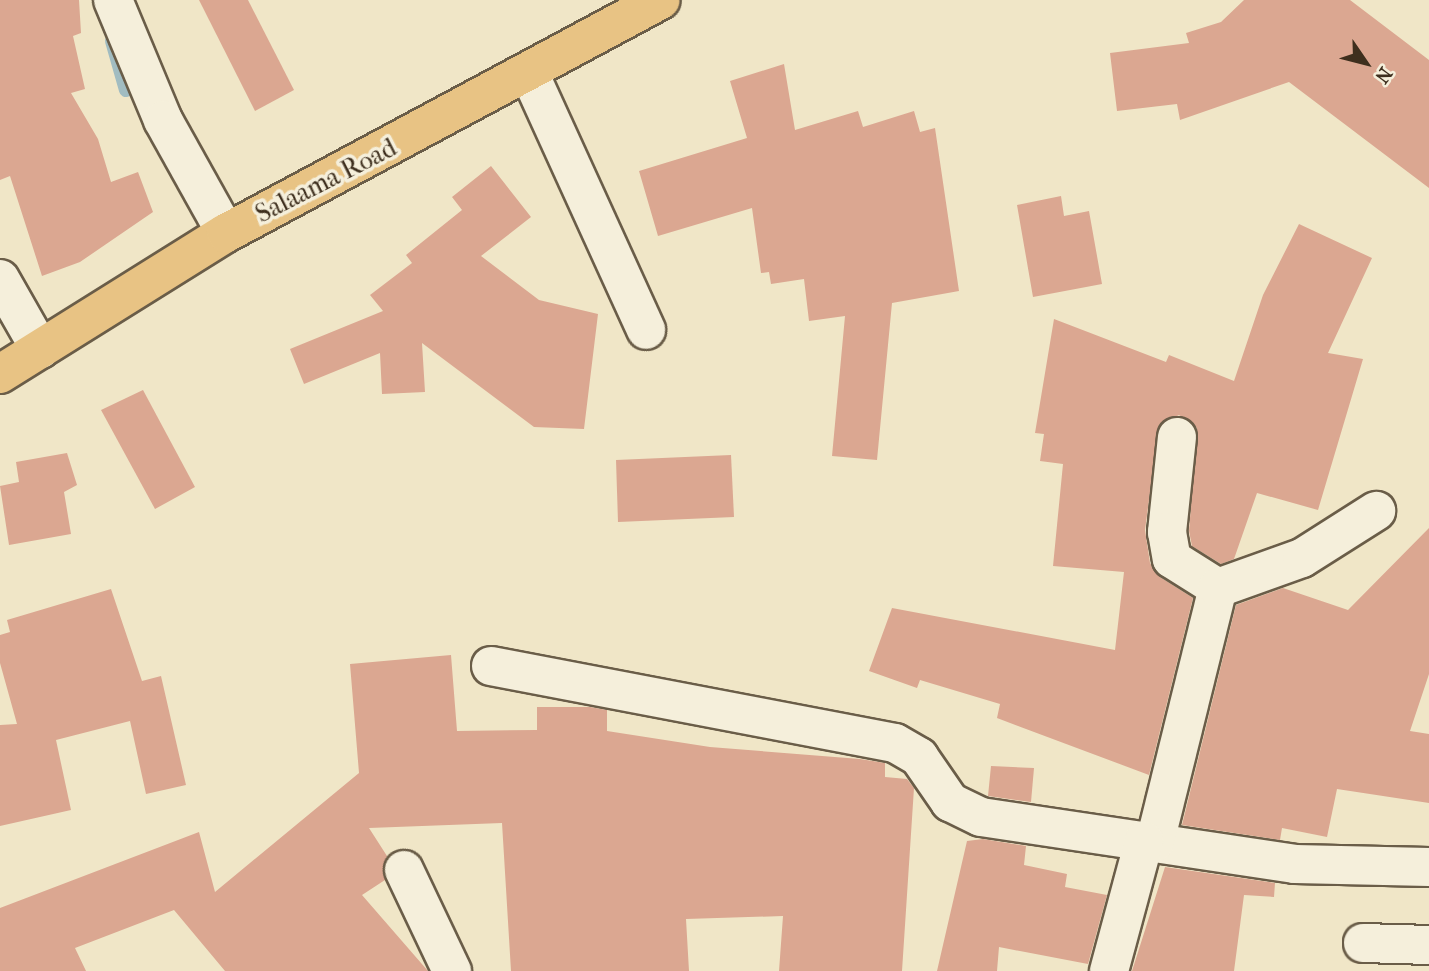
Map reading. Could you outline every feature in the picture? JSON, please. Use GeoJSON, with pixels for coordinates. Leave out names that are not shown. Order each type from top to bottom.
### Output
{"type":"FeatureCollection","features":[{"type":"Feature","properties":{"kind":"main road","name":"Salaama Road"},"geometry":{"type":"LineString","coordinates":[[0,374],[226,233],[530,75],[660,0]]}},
{"type":"Feature","properties":{"kind":"street"},"geometry":{"type":"LineString","coordinates":[[113,0],[163,120],[226,233]]}},
{"type":"Feature","properties":{"kind":"street"},"geometry":{"type":"LineString","coordinates":[[530,75],[646,330]]}},
{"type":"Feature","properties":{"kind":"street"},"geometry":{"type":"LineString","coordinates":[[0,279],[40,349]]}},
{"type":"Feature","properties":{"kind":"street"},"geometry":{"type":"LineString","coordinates":[[1177,437],[1167,532],[1172,559],[1218,588]]}},
{"type":"Feature","properties":{"kind":"street"},"geometry":{"type":"LineString","coordinates":[[1218,588],[1302,558],[1376,511]]}},
{"type":"Feature","properties":{"kind":"street"},"geometry":{"type":"LineString","coordinates":[[1108,971],[1150,841],[1218,588]]}},
{"type":"Feature","properties":{"kind":"street"},"geometry":{"type":"LineString","coordinates":[[491,666],[895,743],[919,757],[950,802],[981,817],[1295,864],[1429,867]]}},
{"type":"Feature","properties":{"kind":"street"},"geometry":{"type":"LineString","coordinates":[[404,870],[452,971]]}},
{"type":"Feature","properties":{"kind":"street"},"geometry":{"type":"LineString","coordinates":[[1363,943],[1429,945]]}},
{"type":"Feature","properties":{"kind":"building"},"geometry":{"type":"Polygon","coordinates":[[[0,0],[79,0],[81,33],[73,36],[85,89],[71,93],[98,139],[111,182],[138,172],[153,212],[80,262],[42,276],[10,176],[0,180],[0,0]]]}},
{"type":"Feature","properties":{"kind":"building"},"geometry":{"type":"Polygon","coordinates":[[[199,0],[248,0],[294,90],[255,111],[199,0]]]}},
{"type":"Feature","properties":{"kind":"building"},"geometry":{"type":"Polygon","coordinates":[[[1244,0],[1350,0],[1429,60],[1429,188],[1289,82],[1180,120],[1177,104],[1117,111],[1110,53],[1189,43],[1186,33],[1221,22],[1244,0]]]}},
{"type":"Feature","properties":{"kind":"building"},"geometry":{"type":"Polygon","coordinates":[[[784,64],[795,130],[858,111],[863,127],[914,111],[920,132],[935,128],[959,291],[892,303],[877,460],[832,456],[845,316],[809,321],[804,279],[771,284],[769,272],[761,273],[752,208],[658,236],[639,171],[747,138],[730,81],[784,64]]]}},
{"type":"Feature","properties":{"kind":"building"},"geometry":{"type":"Polygon","coordinates":[[[491,166],[531,217],[481,256],[539,300],[598,314],[584,429],[534,427],[422,343],[425,392],[382,394],[380,353],[304,384],[290,349],[383,311],[370,295],[412,263],[406,255],[462,210],[452,197],[491,166]]]}},
{"type":"Feature","properties":{"kind":"building"},"geometry":{"type":"Polygon","coordinates":[[[1061,196],[1064,216],[1089,211],[1102,284],[1033,297],[1017,205],[1061,196]]]}},
{"type":"Feature","properties":{"kind":"building"},"geometry":{"type":"Polygon","coordinates":[[[1299,224],[1372,258],[1328,353],[1363,359],[1318,510],[1257,493],[1234,559],[1221,564],[1192,546],[1189,531],[1197,428],[1179,415],[1159,425],[1145,530],[1150,563],[1160,577],[1193,598],[1149,775],[997,718],[1000,704],[920,680],[917,688],[869,671],[892,608],[1115,650],[1124,572],[1053,566],[1063,464],[1040,461],[1044,434],[1035,433],[1054,319],[1166,362],[1169,355],[1234,381],[1263,295],[1299,224]]]}},
{"type":"Feature","properties":{"kind":"building"},"geometry":{"type":"Polygon","coordinates":[[[143,390],[195,487],[155,509],[101,410],[143,390]]]}},
{"type":"Feature","properties":{"kind":"building"},"geometry":{"type":"Polygon","coordinates":[[[67,453],[77,485],[64,492],[71,534],[9,545],[0,486],[19,482],[16,462],[67,453]]]}},
{"type":"Feature","properties":{"kind":"building"},"geometry":{"type":"Polygon","coordinates":[[[731,455],[734,517],[618,522],[616,460],[731,455]]]}},
{"type":"Feature","properties":{"kind":"building"},"geometry":{"type":"Polygon","coordinates":[[[1429,528],[1429,674],[1410,731],[1429,734],[1429,803],[1337,789],[1327,837],[1282,828],[1280,840],[1182,825],[1236,605],[1283,588],[1348,610],[1429,528]]]}},
{"type":"Feature","properties":{"kind":"building"},"geometry":{"type":"Polygon","coordinates":[[[111,589],[142,681],[161,676],[186,785],[146,794],[130,721],[56,740],[71,810],[0,826],[0,725],[17,724],[0,663],[0,635],[10,632],[7,620],[111,589]]]}},
{"type":"Feature","properties":{"kind":"building"},"geometry":{"type":"Polygon","coordinates":[[[451,655],[457,731],[537,730],[537,707],[590,707],[607,710],[607,731],[710,747],[885,763],[885,777],[907,779],[914,788],[902,971],[779,971],[783,916],[686,919],[689,971],[511,971],[502,823],[369,828],[387,856],[385,880],[362,895],[428,971],[225,971],[174,910],[75,948],[86,971],[0,971],[0,908],[199,832],[215,892],[359,773],[350,664],[451,655]]]}},
{"type":"Feature","properties":{"kind":"building"},"geometry":{"type":"Polygon","coordinates":[[[991,766],[1034,768],[1031,802],[988,796],[991,766]]]}},
{"type":"Feature","properties":{"kind":"building"},"geometry":{"type":"Polygon","coordinates":[[[983,839],[1026,846],[1024,865],[1067,874],[1065,887],[1107,895],[1088,964],[999,947],[997,971],[937,971],[967,841],[983,839]]]}},
{"type":"Feature","properties":{"kind":"building"},"geometry":{"type":"Polygon","coordinates":[[[1165,867],[1275,883],[1274,897],[1244,895],[1234,971],[1132,971],[1165,867]]]}},
{"type":"Feature","properties":{"kind":"waterway"},"geometry":{"type":"LineString","coordinates":[[112,41],[126,90]]}}]}
